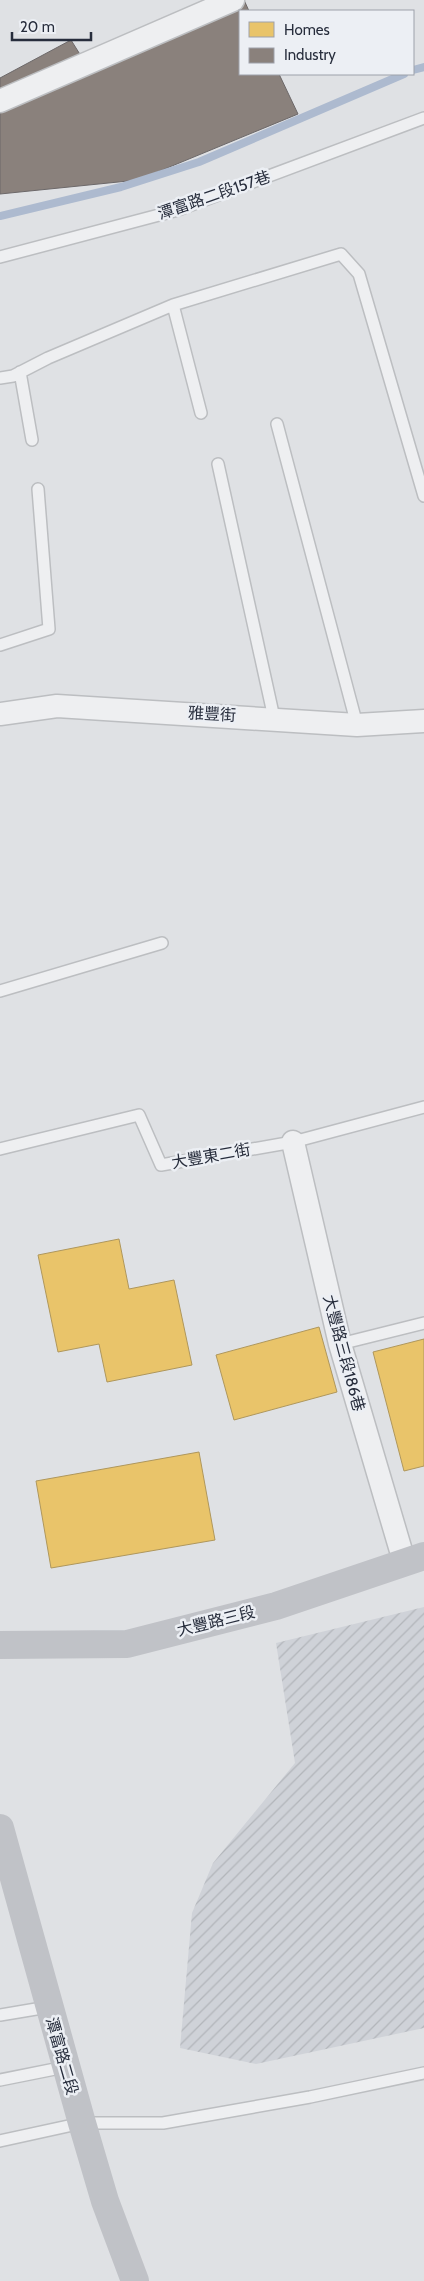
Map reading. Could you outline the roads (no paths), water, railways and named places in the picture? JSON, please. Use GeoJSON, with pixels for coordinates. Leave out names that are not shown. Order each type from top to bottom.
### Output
{"type":"FeatureCollection","features":[{"type":"Feature","properties":{"kind":"street"},"geometry":{"type":"LineString","coordinates":[[0,100],[233,0]]}},
{"type":"Feature","properties":{"kind":"street","name":"雅豐街"},"geometry":{"type":"LineString","coordinates":[[0,714],[57,706],[274,718],[357,725],[424,721]]}},
{"type":"Feature","properties":{"kind":"street","name":"大豐路三段186巷"},"geometry":{"type":"LineString","coordinates":[[293,1142],[340,1344],[414,1559]]}},
{"type":"Feature","properties":{"kind":"street","name":"大豐路三段"},"geometry":{"type":"LineString","coordinates":[[0,1645],[127,1644],[276,1606],[414,1559]]}},
{"type":"Feature","properties":{"kind":"street","name":"潭富路二段"},"geometry":{"type":"LineString","coordinates":[[0,1828],[65,2067],[105,2201],[135,2281]]}},
{"type":"Feature","properties":{"kind":"lane","name":"潭富路二段157巷"},"geometry":{"type":"LineString","coordinates":[[0,258],[178,210],[424,118]]}},
{"type":"Feature","properties":{"kind":"lane"},"geometry":{"type":"LineString","coordinates":[[0,378],[20,372],[48,358],[173,305],[340,254],[359,274],[424,496]]}},
{"type":"Feature","properties":{"kind":"lane"},"geometry":{"type":"LineString","coordinates":[[173,305],[201,413]]}},
{"type":"Feature","properties":{"kind":"lane"},"geometry":{"type":"LineString","coordinates":[[20,372],[32,440]]}},
{"type":"Feature","properties":{"kind":"lane"},"geometry":{"type":"LineString","coordinates":[[276,424],[357,725]]}},
{"type":"Feature","properties":{"kind":"lane"},"geometry":{"type":"LineString","coordinates":[[218,464],[274,718]]}},
{"type":"Feature","properties":{"kind":"lane"},"geometry":{"type":"LineString","coordinates":[[0,645],[49,629],[38,489]]}},
{"type":"Feature","properties":{"kind":"lane"},"geometry":{"type":"LineString","coordinates":[[0,991],[162,943]]}},
{"type":"Feature","properties":{"kind":"lane","name":"大豐東二街"},"geometry":{"type":"LineString","coordinates":[[0,1149],[140,1115],[161,1165],[293,1142],[424,1107]]}},
{"type":"Feature","properties":{"kind":"lane"},"geometry":{"type":"LineString","coordinates":[[340,1344],[424,1323]]}},
{"type":"Feature","properties":{"kind":"lane"},"geometry":{"type":"LineString","coordinates":[[0,2015],[48,2007]]}},
{"type":"Feature","properties":{"kind":"lane"},"geometry":{"type":"LineString","coordinates":[[0,2080],[65,2067]]}},
{"type":"Feature","properties":{"kind":"lane"},"geometry":{"type":"LineString","coordinates":[[0,2141],[82,2123],[163,2122],[310,2097],[424,2073]]}},
{"type":"Feature","properties":{"kind":"waterway"},"geometry":{"type":"LineString","coordinates":[[414,70],[424,67]]}},
{"type":"Feature","properties":{"kind":"waterway"},"geometry":{"type":"LineString","coordinates":[[0,216],[121,187],[199,162],[402,75]]}}]}
